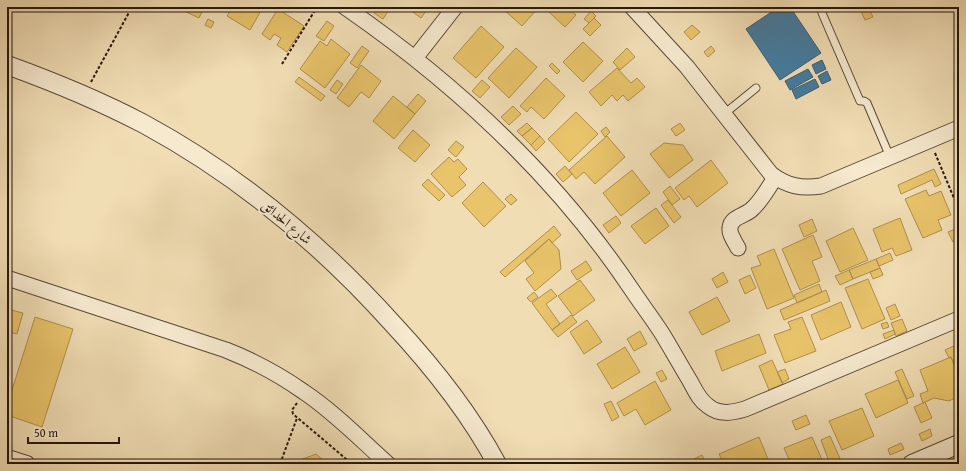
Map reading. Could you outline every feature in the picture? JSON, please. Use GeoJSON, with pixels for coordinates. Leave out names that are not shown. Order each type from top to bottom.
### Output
{"type":"FeatureCollection","features":[{"type":"Feature","properties":{"kind":"street"},"geometry":{"type":"LineString","coordinates":[[345,7],[415,58],[489,123],[558,194],[630,286],[663,334],[698,396],[708,406],[720,412],[732,413],[745,409],[959,319]]}},
{"type":"Feature","properties":{"kind":"street"},"geometry":{"type":"LineString","coordinates":[[415,58],[455,7]]}},
{"type":"Feature","properties":{"kind":"street"},"geometry":{"type":"LineString","coordinates":[[632,7],[687,67],[762,164],[775,178],[794,187],[807,188],[821,186],[959,128]]}},
{"type":"Feature","properties":{"kind":"street","name":"شارع الحدائق"},"geometry":{"type":"LineString","coordinates":[[7,65],[84,95],[144,125],[181,146],[240,185],[300,232],[355,282],[419,352],[461,406],[497,464]]}},
{"type":"Feature","properties":{"kind":"street"},"geometry":{"type":"LineString","coordinates":[[738,248],[730,232],[731,223],[734,219],[747,213],[754,207],[775,178]]}},
{"type":"Feature","properties":{"kind":"street"},"geometry":{"type":"LineString","coordinates":[[7,278],[250,359],[304,392],[325,408],[388,464]]}},
{"type":"Feature","properties":{"kind":"street"},"geometry":{"type":"LineString","coordinates":[[912,464],[959,444]]}},
{"type":"Feature","properties":{"kind":"lane"},"geometry":{"type":"LineString","coordinates":[[822,13],[860,101],[867,103],[890,157]]}},
{"type":"Feature","properties":{"kind":"lane"},"geometry":{"type":"LineString","coordinates":[[724,114],[756,88]]}},
{"type":"Feature","properties":{"kind":"lane"},"geometry":{"type":"LineString","coordinates":[[7,453],[29,460],[32,464]]}},
{"type":"Feature","properties":{"kind":"path"},"geometry":{"type":"LineString","coordinates":[[84,95],[132,7]]}},
{"type":"Feature","properties":{"kind":"path"},"geometry":{"type":"LineString","coordinates":[[282,64],[317,7]]}},
{"type":"Feature","properties":{"kind":"path"},"geometry":{"type":"LineString","coordinates":[[929,141],[959,210]]}},
{"type":"Feature","properties":{"kind":"path"},"geometry":{"type":"LineString","coordinates":[[304,392],[292,410],[293,414],[352,464]]}},
{"type":"Feature","properties":{"kind":"path"},"geometry":{"type":"LineString","coordinates":[[280,464],[297,418]]}},
{"type":"Feature","properties":{"kind":"building: Homes"},"geometry":{"type":"Polygon","coordinates":[[[176,7],[191,7],[202,12],[199,18],[176,7]]]}},
{"type":"Feature","properties":{"kind":"building: Homes"},"geometry":{"type":"Polygon","coordinates":[[[200,7],[211,7],[208,12],[200,7]]]}},
{"type":"Feature","properties":{"kind":"building: Homes"},"geometry":{"type":"Polygon","coordinates":[[[232,7],[263,7],[250,30],[227,16],[232,7]]]}},
{"type":"Feature","properties":{"kind":"building: Homes"},"geometry":{"type":"Polygon","coordinates":[[[378,7],[391,7],[383,19],[374,13],[378,7]]]}},
{"type":"Feature","properties":{"kind":"building: Homes"},"geometry":{"type":"Polygon","coordinates":[[[406,7],[429,7],[421,18],[406,7]]]}},
{"type":"Feature","properties":{"kind":"building: Homes"},"geometry":{"type":"Polygon","coordinates":[[[502,7],[539,7],[522,26],[502,7]]]}},
{"type":"Feature","properties":{"kind":"building: Homes"},"geometry":{"type":"Polygon","coordinates":[[[553,7],[567,7],[576,15],[565,27],[549,12],[553,7]]]}},
{"type":"Feature","properties":{"kind":"building: Homes"},"geometry":{"type":"Polygon","coordinates":[[[859,7],[868,7],[873,17],[865,20],[859,7]]]}},
{"type":"Feature","properties":{"kind":"building: Homes"},"geometry":{"type":"Polygon","coordinates":[[[278,9],[304,26],[287,52],[277,45],[281,38],[274,34],[270,40],[262,34],[278,9]]]}},
{"type":"Feature","properties":{"kind":"building: Homes"},"geometry":{"type":"Polygon","coordinates":[[[591,11],[596,16],[589,23],[584,19],[591,11]]]}},
{"type":"Feature","properties":{"kind":"building: Homes"},"geometry":{"type":"Polygon","coordinates":[[[594,18],[601,25],[590,36],[583,29],[594,18]]]}},
{"type":"Feature","properties":{"kind":"building: Homes"},"geometry":{"type":"Polygon","coordinates":[[[208,19],[214,22],[211,28],[205,25],[208,19]]]}},
{"type":"Feature","properties":{"kind":"building: Homes"},"geometry":{"type":"Polygon","coordinates":[[[327,21],[334,26],[324,41],[316,36],[327,21]]]}},
{"type":"Feature","properties":{"kind":"building: Homes"},"geometry":{"type":"Polygon","coordinates":[[[692,25],[700,32],[691,40],[684,32],[692,25]]]}},
{"type":"Feature","properties":{"kind":"building: Homes"},"geometry":{"type":"Polygon","coordinates":[[[481,26],[504,47],[476,78],[453,58],[481,26]]]}},
{"type":"Feature","properties":{"kind":"building: Homes"},"geometry":{"type":"Polygon","coordinates":[[[331,39],[350,54],[325,88],[300,69],[320,41],[327,46],[331,39]]]}},
{"type":"Feature","properties":{"kind":"building: Homes"},"geometry":{"type":"Polygon","coordinates":[[[583,42],[603,61],[583,82],[563,62],[583,42]]]}},
{"type":"Feature","properties":{"kind":"building: Homes"},"geometry":{"type":"Polygon","coordinates":[[[362,46],[369,51],[357,68],[350,63],[362,46]]]}},
{"type":"Feature","properties":{"kind":"building: Homes"},"geometry":{"type":"Polygon","coordinates":[[[711,46],[715,51],[708,57],[704,52],[711,46]]]}},
{"type":"Feature","properties":{"kind":"building: Homes"},"geometry":{"type":"Polygon","coordinates":[[[516,48],[537,67],[509,98],[488,78],[516,48]]]}},
{"type":"Feature","properties":{"kind":"building: Homes"},"geometry":{"type":"Polygon","coordinates":[[[627,48],[635,57],[620,70],[613,62],[627,48]]]}},
{"type":"Feature","properties":{"kind":"building: Homes"},"geometry":{"type":"Polygon","coordinates":[[[552,63],[560,71],[557,74],[549,66],[552,63]]]}},
{"type":"Feature","properties":{"kind":"building: Homes"},"geometry":{"type":"Polygon","coordinates":[[[361,65],[381,81],[369,98],[361,92],[349,107],[337,98],[361,65]]]}},
{"type":"Feature","properties":{"kind":"building: Homes"},"geometry":{"type":"Polygon","coordinates":[[[617,68],[631,83],[637,78],[645,87],[628,101],[623,95],[617,101],[612,95],[601,106],[589,92],[617,68]]]}},
{"type":"Feature","properties":{"kind":"building: Homes"},"geometry":{"type":"Polygon","coordinates":[[[299,77],[325,96],[321,101],[295,82],[299,77]]]}},
{"type":"Feature","properties":{"kind":"building: Homes"},"geometry":{"type":"Polygon","coordinates":[[[546,78],[565,96],[544,119],[531,107],[527,112],[520,106],[546,78]]]}},
{"type":"Feature","properties":{"kind":"building: Homes"},"geometry":{"type":"Polygon","coordinates":[[[337,80],[343,84],[336,94],[330,90],[337,80]]]}},
{"type":"Feature","properties":{"kind":"building: Homes"},"geometry":{"type":"Polygon","coordinates":[[[482,80],[490,87],[480,98],[472,91],[482,80]]]}},
{"type":"Feature","properties":{"kind":"building: Homes"},"geometry":{"type":"Polygon","coordinates":[[[418,94],[426,101],[415,114],[407,107],[418,94]]]}},
{"type":"Feature","properties":{"kind":"building: Homes"},"geometry":{"type":"Polygon","coordinates":[[[393,96],[415,114],[394,139],[373,121],[393,96]]]}},
{"type":"Feature","properties":{"kind":"building: Homes"},"geometry":{"type":"Polygon","coordinates":[[[513,106],[521,114],[509,125],[501,117],[513,106]]]}},
{"type":"Feature","properties":{"kind":"building: Homes"},"geometry":{"type":"Polygon","coordinates":[[[576,112],[598,134],[569,162],[548,139],[576,112]]]}},
{"type":"Feature","properties":{"kind":"building: Homes"},"geometry":{"type":"Polygon","coordinates":[[[527,123],[532,128],[522,136],[517,131],[527,123]]]}},
{"type":"Feature","properties":{"kind":"building: Homes"},"geometry":{"type":"Polygon","coordinates":[[[680,123],[685,130],[676,136],[671,129],[680,123]]]}},
{"type":"Feature","properties":{"kind":"building: Homes"},"geometry":{"type":"Polygon","coordinates":[[[606,127],[610,132],[605,137],[601,131],[606,127]]]}},
{"type":"Feature","properties":{"kind":"building: Homes"},"geometry":{"type":"Polygon","coordinates":[[[532,128],[540,136],[531,145],[522,136],[532,128]]]}},
{"type":"Feature","properties":{"kind":"building: Homes"},"geometry":{"type":"Polygon","coordinates":[[[413,130],[430,145],[415,162],[398,148],[413,130]]]}},
{"type":"Feature","properties":{"kind":"building: Homes"},"geometry":{"type":"Polygon","coordinates":[[[540,136],[545,142],[536,151],[531,145],[540,136]]]}},
{"type":"Feature","properties":{"kind":"building: Homes"},"geometry":{"type":"Polygon","coordinates":[[[607,136],[625,157],[595,184],[584,172],[576,179],[569,170],[607,136]]]}},
{"type":"Feature","properties":{"kind":"building: Homes"},"geometry":{"type":"Polygon","coordinates":[[[456,141],[464,147],[456,157],[448,150],[456,141]]]}},
{"type":"Feature","properties":{"kind":"building: Homes"},"geometry":{"type":"Polygon","coordinates":[[[664,143],[683,145],[693,160],[669,178],[650,154],[664,143]]]}},
{"type":"Feature","properties":{"kind":"building: Homes"},"geometry":{"type":"Polygon","coordinates":[[[449,157],[454,162],[458,159],[467,169],[459,177],[466,185],[452,197],[431,174],[449,157]]]}},
{"type":"Feature","properties":{"kind":"building: Homes"},"geometry":{"type":"Polygon","coordinates":[[[711,160],[728,183],[697,207],[689,196],[684,200],[675,188],[711,160]]]}},
{"type":"Feature","properties":{"kind":"building: Homes"},"geometry":{"type":"Polygon","coordinates":[[[565,166],[572,174],[563,182],[556,174],[565,166]]]}},
{"type":"Feature","properties":{"kind":"building: Homes"},"geometry":{"type":"Polygon","coordinates":[[[934,169],[941,184],[935,187],[932,180],[901,194],[898,185],[934,169]]]}},
{"type":"Feature","properties":{"kind":"building: Homes"},"geometry":{"type":"Polygon","coordinates":[[[632,170],[650,193],[621,216],[603,193],[632,170]]]}},
{"type":"Feature","properties":{"kind":"building: Homes"},"geometry":{"type":"Polygon","coordinates":[[[428,179],[445,195],[439,201],[422,185],[428,179]]]}},
{"type":"Feature","properties":{"kind":"building: Homes"},"geometry":{"type":"Polygon","coordinates":[[[483,182],[506,206],[484,227],[462,203],[483,182]]]}},
{"type":"Feature","properties":{"kind":"building: Homes"},"geometry":{"type":"Polygon","coordinates":[[[670,186],[680,199],[672,205],[663,192],[670,186]]]}},
{"type":"Feature","properties":{"kind":"building: Homes"},"geometry":{"type":"Polygon","coordinates":[[[926,190],[929,196],[941,191],[951,215],[938,220],[942,230],[923,238],[905,199],[926,190]]]}},
{"type":"Feature","properties":{"kind":"building: Homes"},"geometry":{"type":"Polygon","coordinates":[[[511,194],[517,200],[511,205],[505,199],[511,194]]]}},
{"type":"Feature","properties":{"kind":"building: Homes"},"geometry":{"type":"Polygon","coordinates":[[[668,200],[681,217],[674,223],[661,205],[668,200]]]}},
{"type":"Feature","properties":{"kind":"building: Homes"},"geometry":{"type":"Polygon","coordinates":[[[656,208],[669,226],[645,244],[631,226],[656,208]]]}},
{"type":"Feature","properties":{"kind":"building: Homes"},"geometry":{"type":"Polygon","coordinates":[[[616,216],[621,223],[609,233],[603,225],[616,216]]]}},
{"type":"Feature","properties":{"kind":"building: Homes"},"geometry":{"type":"Polygon","coordinates":[[[900,218],[912,250],[896,256],[892,248],[882,252],[873,229],[900,218]]]}},
{"type":"Feature","properties":{"kind":"building: Homes"},"geometry":{"type":"Polygon","coordinates":[[[812,219],[817,231],[804,237],[799,225],[812,219]]]}},
{"type":"Feature","properties":{"kind":"building: Homes"},"geometry":{"type":"Polygon","coordinates":[[[554,226],[561,235],[552,243],[549,239],[505,277],[500,272],[554,226]]]}},
{"type":"Feature","properties":{"kind":"building: Homes"},"geometry":{"type":"Polygon","coordinates":[[[853,228],[868,260],[840,272],[826,241],[853,228]]]}},
{"type":"Feature","properties":{"kind":"building: Homes"},"geometry":{"type":"Polygon","coordinates":[[[958,228],[959,239],[953,242],[948,232],[958,228]]]}},
{"type":"Feature","properties":{"kind":"building: Homes"},"geometry":{"type":"Polygon","coordinates":[[[813,235],[822,257],[812,261],[820,281],[800,290],[782,249],[813,235]]]}},
{"type":"Feature","properties":{"kind":"building: Homes"},"geometry":{"type":"Polygon","coordinates":[[[549,239],[559,250],[561,269],[535,291],[526,279],[534,273],[525,261],[549,239]]]}},
{"type":"Feature","properties":{"kind":"building: Homes"},"geometry":{"type":"Polygon","coordinates":[[[774,249],[794,298],[767,309],[751,268],[761,265],[757,256],[774,249]]]}},
{"type":"Feature","properties":{"kind":"building: Homes"},"geometry":{"type":"Polygon","coordinates":[[[890,253],[893,260],[879,266],[876,259],[890,253]]]}},
{"type":"Feature","properties":{"kind":"building: Homes"},"geometry":{"type":"Polygon","coordinates":[[[876,259],[880,268],[853,279],[849,270],[876,259]]]}},
{"type":"Feature","properties":{"kind":"building: Homes"},"geometry":{"type":"Polygon","coordinates":[[[586,261],[592,270],[577,280],[571,271],[586,261]]]}},
{"type":"Feature","properties":{"kind":"building: Homes"},"geometry":{"type":"Polygon","coordinates":[[[880,268],[883,275],[873,279],[870,272],[880,268]]]}},
{"type":"Feature","properties":{"kind":"building: Homes"},"geometry":{"type":"Polygon","coordinates":[[[849,270],[853,279],[840,285],[835,276],[849,270]]]}},
{"type":"Feature","properties":{"kind":"building: Homes"},"geometry":{"type":"Polygon","coordinates":[[[723,272],[728,282],[717,288],[712,279],[723,272]]]}},
{"type":"Feature","properties":{"kind":"building: Homes"},"geometry":{"type":"Polygon","coordinates":[[[750,275],[756,288],[745,294],[739,280],[750,275]]]}},
{"type":"Feature","properties":{"kind":"building: Homes"},"geometry":{"type":"Polygon","coordinates":[[[868,279],[885,319],[862,329],[845,288],[868,279]]]}},
{"type":"Feature","properties":{"kind":"building: Homes"},"geometry":{"type":"Polygon","coordinates":[[[580,280],[595,300],[573,316],[558,296],[580,280]]]}},
{"type":"Feature","properties":{"kind":"building: Homes"},"geometry":{"type":"Polygon","coordinates":[[[819,284],[822,292],[797,303],[794,295],[819,284]]]}},
{"type":"Feature","properties":{"kind":"building: Homes"},"geometry":{"type":"Polygon","coordinates":[[[551,289],[557,296],[546,304],[560,324],[552,330],[532,303],[551,289]]]}},
{"type":"Feature","properties":{"kind":"building: Homes"},"geometry":{"type":"Polygon","coordinates":[[[826,290],[830,301],[784,320],[780,310],[826,290]]]}},
{"type":"Feature","properties":{"kind":"building: Homes"},"geometry":{"type":"Polygon","coordinates":[[[534,292],[538,297],[531,302],[527,298],[534,292]]]}},
{"type":"Feature","properties":{"kind":"building: Homes"},"geometry":{"type":"Polygon","coordinates":[[[717,297],[730,321],[702,335],[689,312],[717,297]]]}},
{"type":"Feature","properties":{"kind":"building: Homes"},"geometry":{"type":"Polygon","coordinates":[[[841,302],[851,327],[821,340],[811,315],[841,302]]]}},
{"type":"Feature","properties":{"kind":"building: Homes"},"geometry":{"type":"Polygon","coordinates":[[[895,304],[900,316],[891,320],[886,308],[895,304]]]}},
{"type":"Feature","properties":{"kind":"building: Homes"},"geometry":{"type":"Polygon","coordinates":[[[7,309],[23,313],[17,334],[8,332],[7,336],[7,309]]]}},
{"type":"Feature","properties":{"kind":"building: Homes"},"geometry":{"type":"Polygon","coordinates":[[[571,315],[577,322],[558,337],[552,330],[571,315]]]}},
{"type":"Feature","properties":{"kind":"building: Homes"},"geometry":{"type":"Polygon","coordinates":[[[35,317],[73,329],[42,427],[7,415],[7,406],[35,317]]]}},
{"type":"Feature","properties":{"kind":"building: Homes"},"geometry":{"type":"Polygon","coordinates":[[[802,317],[816,351],[785,363],[774,335],[791,329],[788,322],[802,317]]]}},
{"type":"Feature","properties":{"kind":"building: Homes"},"geometry":{"type":"Polygon","coordinates":[[[902,319],[907,331],[896,336],[891,323],[902,319]]]}},
{"type":"Feature","properties":{"kind":"building: Homes"},"geometry":{"type":"Polygon","coordinates":[[[587,320],[602,342],[584,354],[570,332],[587,320]]]}},
{"type":"Feature","properties":{"kind":"building: Homes"},"geometry":{"type":"Polygon","coordinates":[[[887,322],[889,327],[883,329],[881,324],[887,322]]]}},
{"type":"Feature","properties":{"kind":"building: Homes"},"geometry":{"type":"Polygon","coordinates":[[[894,330],[895,334],[885,339],[883,334],[894,330]]]}},
{"type":"Feature","properties":{"kind":"building: Homes"},"geometry":{"type":"Polygon","coordinates":[[[640,331],[647,344],[634,351],[627,339],[640,331]]]}},
{"type":"Feature","properties":{"kind":"building: Homes"},"geometry":{"type":"Polygon","coordinates":[[[759,334],[766,353],[722,371],[715,351],[759,334]]]}},
{"type":"Feature","properties":{"kind":"building: Homes"},"geometry":{"type":"Polygon","coordinates":[[[956,345],[959,351],[959,376],[951,357],[949,358],[945,350],[956,345]]]}},
{"type":"Feature","properties":{"kind":"building: Homes"},"geometry":{"type":"Polygon","coordinates":[[[625,347],[640,372],[612,389],[597,364],[625,347]]]}},
{"type":"Feature","properties":{"kind":"building: Homes"},"geometry":{"type":"Polygon","coordinates":[[[951,357],[959,376],[959,396],[949,401],[934,398],[923,403],[920,394],[928,391],[920,370],[951,357]]]}},
{"type":"Feature","properties":{"kind":"building: Homes"},"geometry":{"type":"Polygon","coordinates":[[[772,360],[783,384],[769,390],[759,366],[772,360]]]}},
{"type":"Feature","properties":{"kind":"building: Homes"},"geometry":{"type":"Polygon","coordinates":[[[785,369],[789,379],[782,383],[777,372],[785,369]]]}},
{"type":"Feature","properties":{"kind":"building: Homes"},"geometry":{"type":"Polygon","coordinates":[[[902,369],[914,396],[907,399],[895,372],[902,369]]]}},
{"type":"Feature","properties":{"kind":"building: Homes"},"geometry":{"type":"Polygon","coordinates":[[[662,370],[667,379],[661,382],[656,373],[662,370]]]}},
{"type":"Feature","properties":{"kind":"building: Homes"},"geometry":{"type":"Polygon","coordinates":[[[898,380],[908,403],[876,418],[865,394],[898,380]]]}},
{"type":"Feature","properties":{"kind":"building: Homes"},"geometry":{"type":"Polygon","coordinates":[[[655,381],[671,410],[645,425],[636,409],[624,416],[617,403],[655,381]]]}},
{"type":"Feature","properties":{"kind":"building: Homes"},"geometry":{"type":"Polygon","coordinates":[[[611,401],[619,417],[612,421],[604,404],[611,401]]]}},
{"type":"Feature","properties":{"kind":"building: Homes"},"geometry":{"type":"Polygon","coordinates":[[[925,402],[932,418],[921,423],[914,407],[925,402]]]}},
{"type":"Feature","properties":{"kind":"building: Homes"},"geometry":{"type":"Polygon","coordinates":[[[862,408],[874,436],[842,450],[829,421],[862,408]]]}},
{"type":"Feature","properties":{"kind":"building: Homes"},"geometry":{"type":"Polygon","coordinates":[[[806,415],[810,424],[796,430],[792,421],[806,415]]]}},
{"type":"Feature","properties":{"kind":"building: Homes"},"geometry":{"type":"Polygon","coordinates":[[[930,429],[932,436],[922,441],[919,434],[930,429]]]}},
{"type":"Feature","properties":{"kind":"building: Homes"},"geometry":{"type":"Polygon","coordinates":[[[830,436],[841,461],[832,464],[830,464],[821,440],[830,436]]]}},
{"type":"Feature","properties":{"kind":"building: Homes"},"geometry":{"type":"Polygon","coordinates":[[[759,437],[770,464],[724,464],[719,454],[759,437]]]}},
{"type":"Feature","properties":{"kind":"building: Homes"},"geometry":{"type":"Polygon","coordinates":[[[812,437],[823,462],[820,464],[791,464],[784,448],[812,437]]]}},
{"type":"Feature","properties":{"kind":"building: Homes"},"geometry":{"type":"Polygon","coordinates":[[[901,443],[904,449],[890,455],[888,449],[901,443]]]}},
{"type":"Feature","properties":{"kind":"building: Homes"},"geometry":{"type":"Polygon","coordinates":[[[316,454],[328,464],[298,464],[300,460],[316,454]]]}},
{"type":"Feature","properties":{"kind":"building: Homes"},"geometry":{"type":"Polygon","coordinates":[[[702,455],[706,464],[696,464],[694,459],[702,455]]]}},
{"type":"Feature","properties":{"kind":"building: Homes"},"geometry":{"type":"Polygon","coordinates":[[[7,460],[20,464],[7,464],[7,460]]]}},
{"type":"Feature","properties":{"kind":"building: Public"},"geometry":{"type":"Polygon","coordinates":[[[779,7],[790,7],[821,53],[780,80],[746,29],[779,7]]]}},
{"type":"Feature","properties":{"kind":"building: Public"},"geometry":{"type":"Polygon","coordinates":[[[822,60],[826,69],[816,74],[812,65],[822,60]]]}},
{"type":"Feature","properties":{"kind":"building: Public"},"geometry":{"type":"Polygon","coordinates":[[[808,69],[813,77],[790,90],[785,81],[808,69]]]}},
{"type":"Feature","properties":{"kind":"building: Public"},"geometry":{"type":"Polygon","coordinates":[[[827,71],[831,80],[822,84],[818,76],[827,71]]]}},
{"type":"Feature","properties":{"kind":"building: Public"},"geometry":{"type":"Polygon","coordinates":[[[815,79],[819,87],[796,99],[792,90],[815,79]]]}}]}
